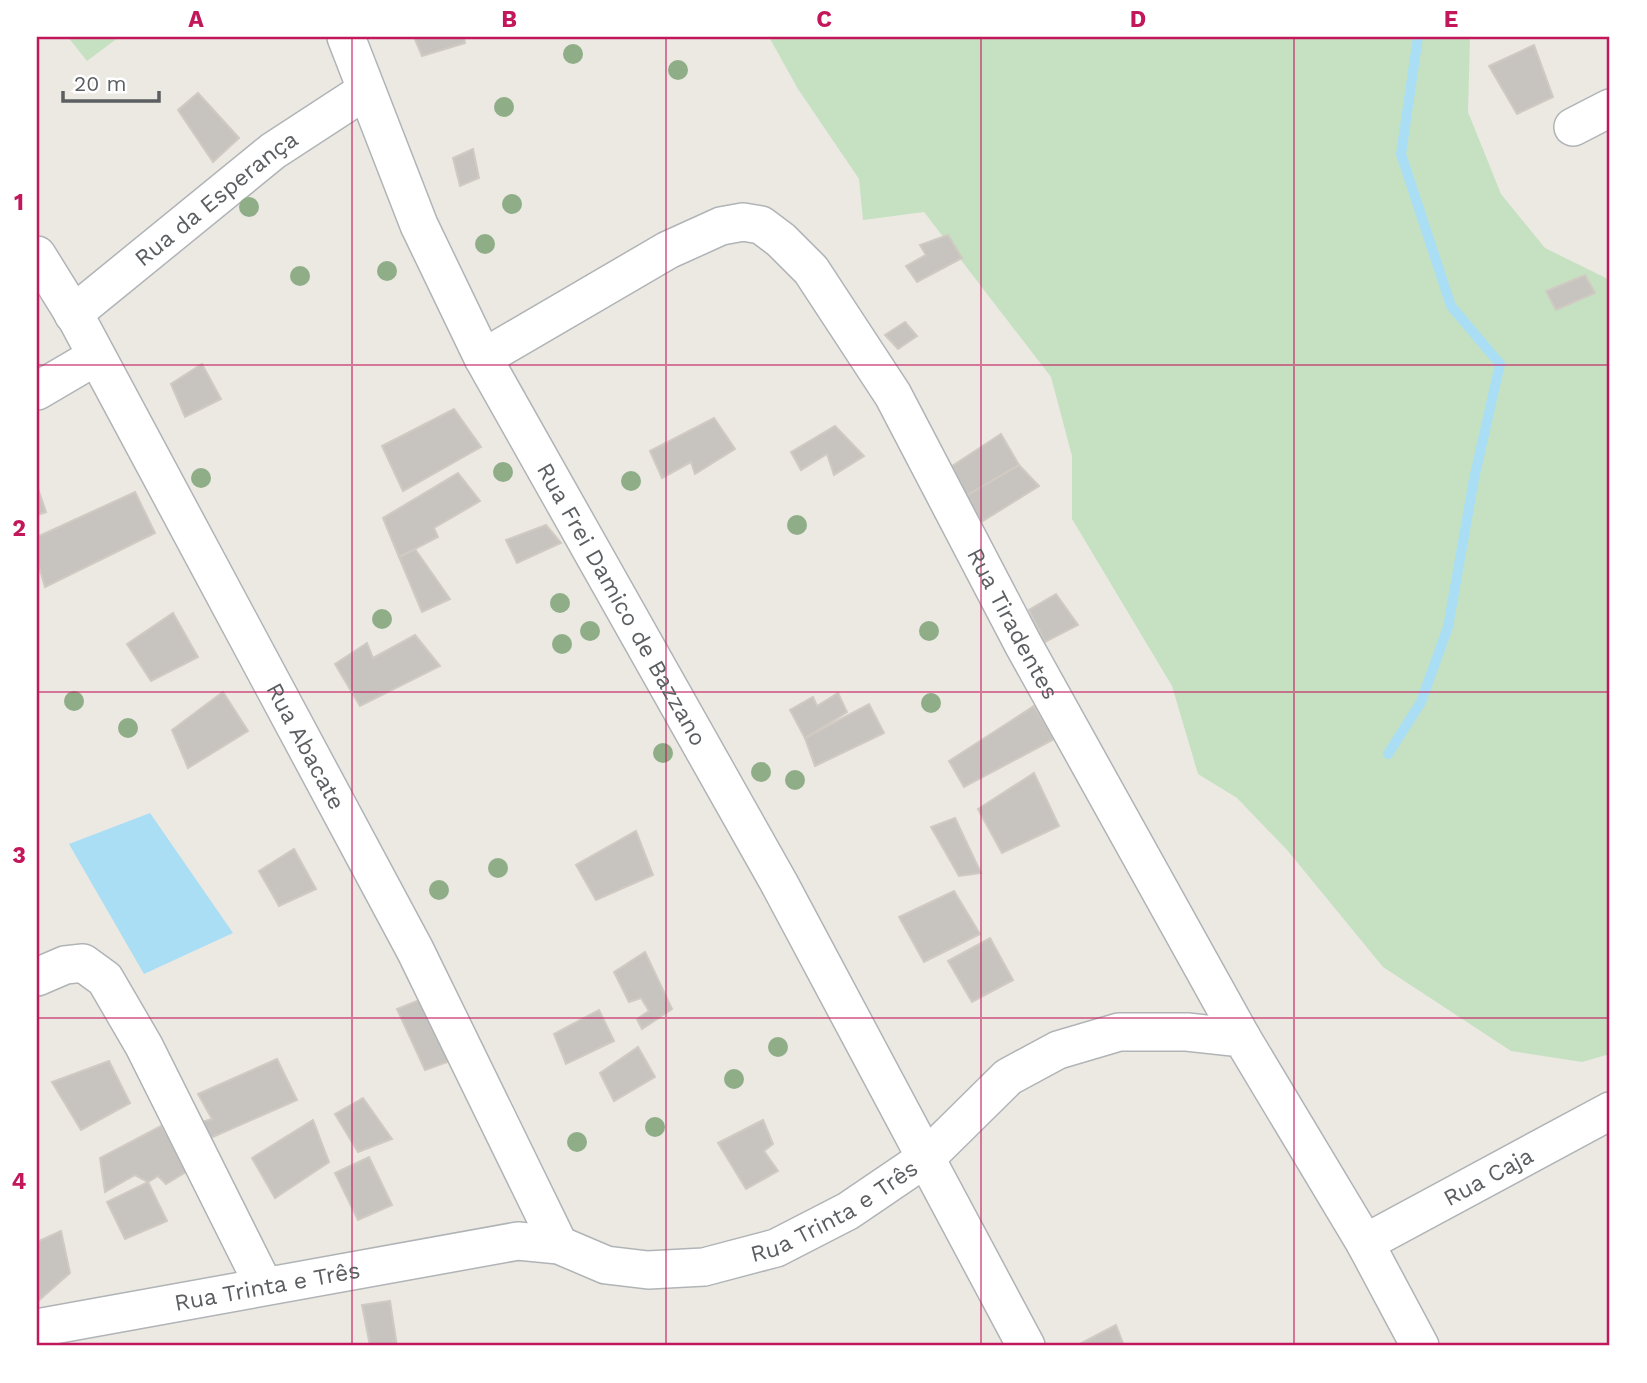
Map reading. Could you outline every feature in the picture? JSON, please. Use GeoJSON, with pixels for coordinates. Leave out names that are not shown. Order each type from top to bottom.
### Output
{"type":"FeatureCollection","features":[{"type":"Feature","properties":{"kind":"street","name":"Rua Frei Damico de Bazzano"},"geometry":{"type":"LineString","coordinates":[[346,37],[419,225],[482,358],[779,883],[1026,1346]]}},
{"type":"Feature","properties":{"kind":"street","name":"Rua da Esperança"},"geometry":{"type":"LineString","coordinates":[[74,314],[273,151],[365,91]]}},
{"type":"Feature","properties":{"kind":"street"},"geometry":{"type":"LineString","coordinates":[[1573,127],[1610,108]]}},
{"type":"Feature","properties":{"kind":"street","name":"Rua Tiradentes"},"geometry":{"type":"LineString","coordinates":[[482,358],[668,250],[722,226],[743,222],[761,225],[781,240],[811,270],[893,395],[1023,644],[1242,1038]]}},
{"type":"Feature","properties":{"kind":"street","name":"Rua Abacate"},"geometry":{"type":"LineString","coordinates":[[37,255],[74,314],[415,950],[559,1245]]}},
{"type":"Feature","properties":{"kind":"street"},"geometry":{"type":"LineString","coordinates":[[37,391],[95,357]]}},
{"type":"Feature","properties":{"kind":"street"},"geometry":{"type":"LineString","coordinates":[[37,977],[65,965],[83,963],[106,979],[144,1046],[264,1286]]}},
{"type":"Feature","properties":{"kind":"street","name":"Rua Trinta e Três"},"geometry":{"type":"LineString","coordinates":[[37,1328],[518,1241],[559,1245],[606,1265],[648,1270],[704,1267],[776,1248],[848,1211],[926,1158],[1008,1077],[1058,1050],[1119,1032],[1187,1032],[1242,1038]]}},
{"type":"Feature","properties":{"kind":"street"},"geometry":{"type":"LineString","coordinates":[[1242,1038],[1365,1243],[1420,1346]]}},
{"type":"Feature","properties":{"kind":"street","name":"Rua Caja"},"geometry":{"type":"LineString","coordinates":[[1365,1243],[1610,1111]]}},
{"type":"Feature","properties":{"kind":"green space"},"geometry":{"type":"Polygon","coordinates":[[[68,37],[119,37],[87,61],[68,37]]]}},
{"type":"Feature","properties":{"kind":"green space"},"geometry":{"type":"Polygon","coordinates":[[[769,37],[1470,37],[1468,112],[1501,194],[1545,248],[1610,280],[1610,1054],[1582,1062],[1511,1051],[1383,967],[1287,850],[1237,798],[1198,774],[1172,686],[1072,519],[1072,456],[1051,377],[924,212],[863,220],[859,179],[798,89],[769,37]]]}},
{"type":"Feature","properties":{"kind":"water"},"geometry":{"type":"Polygon","coordinates":[[[150,813],[233,933],[144,974],[69,844],[150,813]]]}},
{"type":"Feature","properties":{"kind":"building"},"geometry":{"type":"Polygon","coordinates":[[[414,37],[464,37],[465,43],[422,56],[414,37]]]}},
{"type":"Feature","properties":{"kind":"building"},"geometry":{"type":"Polygon","coordinates":[[[1534,45],[1553,97],[1517,114],[1489,66],[1534,45]]]}},
{"type":"Feature","properties":{"kind":"building"},"geometry":{"type":"Polygon","coordinates":[[[198,93],[239,138],[213,162],[178,110],[198,93]]]}},
{"type":"Feature","properties":{"kind":"building"},"geometry":{"type":"Polygon","coordinates":[[[473,149],[479,178],[460,186],[453,158],[473,149]]]}},
{"type":"Feature","properties":{"kind":"building"},"geometry":{"type":"Polygon","coordinates":[[[948,235],[962,258],[917,282],[906,266],[926,255],[920,245],[948,235]]]}},
{"type":"Feature","properties":{"kind":"building"},"geometry":{"type":"Polygon","coordinates":[[[1585,275],[1595,293],[1556,310],[1546,291],[1585,275]]]}},
{"type":"Feature","properties":{"kind":"building"},"geometry":{"type":"Polygon","coordinates":[[[905,322],[917,336],[898,349],[885,335],[905,322]]]}},
{"type":"Feature","properties":{"kind":"building"},"geometry":{"type":"Polygon","coordinates":[[[202,364],[221,399],[185,417],[171,384],[202,364]]]}},
{"type":"Feature","properties":{"kind":"building"},"geometry":{"type":"Polygon","coordinates":[[[454,409],[481,447],[403,491],[382,446],[454,409]]]}},
{"type":"Feature","properties":{"kind":"building"},"geometry":{"type":"Polygon","coordinates":[[[714,418],[735,449],[695,474],[691,462],[662,478],[650,451],[714,418]]]}},
{"type":"Feature","properties":{"kind":"building"},"geometry":{"type":"Polygon","coordinates":[[[835,426],[864,456],[834,475],[827,454],[801,470],[791,452],[835,426]]]}},
{"type":"Feature","properties":{"kind":"building"},"geometry":{"type":"Polygon","coordinates":[[[1001,434],[1019,465],[966,496],[952,466],[1001,434]]]}},
{"type":"Feature","properties":{"kind":"building"},"geometry":{"type":"Polygon","coordinates":[[[1019,465],[1039,486],[978,524],[966,496],[1019,465]]]}},
{"type":"Feature","properties":{"kind":"building"},"geometry":{"type":"Polygon","coordinates":[[[458,473],[480,501],[434,528],[438,537],[399,557],[383,518],[458,473]]]}},
{"type":"Feature","properties":{"kind":"building"},"geometry":{"type":"Polygon","coordinates":[[[37,486],[46,512],[37,515],[37,486]]]}},
{"type":"Feature","properties":{"kind":"building"},"geometry":{"type":"Polygon","coordinates":[[[135,492],[155,533],[45,587],[37,560],[37,537],[135,492]]]}},
{"type":"Feature","properties":{"kind":"building"},"geometry":{"type":"Polygon","coordinates":[[[546,525],[561,543],[517,563],[506,540],[546,525]]]}},
{"type":"Feature","properties":{"kind":"building"},"geometry":{"type":"Polygon","coordinates":[[[415,549],[450,599],[422,612],[399,557],[415,549]]]}},
{"type":"Feature","properties":{"kind":"building"},"geometry":{"type":"Polygon","coordinates":[[[1056,594],[1078,625],[1045,642],[1029,610],[1056,594]]]}},
{"type":"Feature","properties":{"kind":"building"},"geometry":{"type":"Polygon","coordinates":[[[173,613],[198,657],[151,681],[127,644],[173,613]]]}},
{"type":"Feature","properties":{"kind":"building"},"geometry":{"type":"Polygon","coordinates":[[[415,635],[440,666],[360,706],[335,664],[367,643],[373,658],[415,635]]]}},
{"type":"Feature","properties":{"kind":"building"},"geometry":{"type":"Polygon","coordinates":[[[223,692],[248,731],[188,768],[172,730],[223,692]]]}},
{"type":"Feature","properties":{"kind":"building"},"geometry":{"type":"Polygon","coordinates":[[[838,693],[847,712],[805,738],[790,710],[813,697],[817,706],[838,693]]]}},
{"type":"Feature","properties":{"kind":"building"},"geometry":{"type":"Polygon","coordinates":[[[869,704],[884,733],[815,766],[805,738],[869,704]]]}},
{"type":"Feature","properties":{"kind":"building"},"geometry":{"type":"Polygon","coordinates":[[[1034,706],[1054,739],[964,787],[949,761],[1034,706]]]}},
{"type":"Feature","properties":{"kind":"building"},"geometry":{"type":"Polygon","coordinates":[[[1034,773],[1059,826],[1002,853],[978,809],[1034,773]]]}},
{"type":"Feature","properties":{"kind":"building"},"geometry":{"type":"Polygon","coordinates":[[[955,818],[981,873],[959,876],[931,827],[955,818]]]}},
{"type":"Feature","properties":{"kind":"building"},"geometry":{"type":"Polygon","coordinates":[[[636,831],[653,875],[596,900],[576,865],[636,831]]]}},
{"type":"Feature","properties":{"kind":"building"},"geometry":{"type":"Polygon","coordinates":[[[294,849],[316,889],[279,906],[259,871],[294,849]]]}},
{"type":"Feature","properties":{"kind":"building"},"geometry":{"type":"Polygon","coordinates":[[[954,891],[980,934],[924,962],[899,917],[954,891]]]}},
{"type":"Feature","properties":{"kind":"building"},"geometry":{"type":"Polygon","coordinates":[[[990,938],[1013,980],[972,1002],[948,961],[990,938]]]}},
{"type":"Feature","properties":{"kind":"building"},"geometry":{"type":"Polygon","coordinates":[[[645,952],[672,1009],[642,1029],[637,1019],[649,1011],[641,998],[629,1002],[614,972],[645,952]]]}},
{"type":"Feature","properties":{"kind":"building"},"geometry":{"type":"Polygon","coordinates":[[[422,999],[453,1060],[425,1070],[397,1009],[422,999]]]}},
{"type":"Feature","properties":{"kind":"building"},"geometry":{"type":"Polygon","coordinates":[[[599,1010],[614,1041],[566,1064],[554,1034],[599,1010]]]}},
{"type":"Feature","properties":{"kind":"building"},"geometry":{"type":"Polygon","coordinates":[[[638,1047],[655,1077],[614,1101],[600,1073],[638,1047]]]}},
{"type":"Feature","properties":{"kind":"building"},"geometry":{"type":"Polygon","coordinates":[[[277,1059],[297,1100],[206,1140],[195,1124],[212,1119],[198,1094],[277,1059]]]}},
{"type":"Feature","properties":{"kind":"building"},"geometry":{"type":"Polygon","coordinates":[[[109,1061],[130,1103],[81,1130],[52,1082],[109,1061]]]}},
{"type":"Feature","properties":{"kind":"building"},"geometry":{"type":"Polygon","coordinates":[[[363,1098],[392,1139],[358,1152],[335,1114],[363,1098]]]}},
{"type":"Feature","properties":{"kind":"building"},"geometry":{"type":"Polygon","coordinates":[[[313,1120],[329,1162],[275,1198],[252,1158],[313,1120]]]}},
{"type":"Feature","properties":{"kind":"building"},"geometry":{"type":"Polygon","coordinates":[[[763,1120],[773,1144],[764,1151],[778,1171],[746,1189],[718,1143],[763,1120]]]}},
{"type":"Feature","properties":{"kind":"building"},"geometry":{"type":"Polygon","coordinates":[[[161,1126],[191,1169],[166,1184],[158,1176],[148,1182],[135,1175],[105,1192],[100,1158],[161,1126]]]}},
{"type":"Feature","properties":{"kind":"building"},"geometry":{"type":"Polygon","coordinates":[[[369,1157],[392,1205],[358,1220],[335,1173],[369,1157]]]}},
{"type":"Feature","properties":{"kind":"building"},"geometry":{"type":"Polygon","coordinates":[[[148,1182],[167,1221],[125,1239],[107,1202],[148,1182]]]}},
{"type":"Feature","properties":{"kind":"building"},"geometry":{"type":"Polygon","coordinates":[[[61,1231],[70,1273],[37,1302],[37,1242],[61,1231]]]}},
{"type":"Feature","properties":{"kind":"building"},"geometry":{"type":"Polygon","coordinates":[[[390,1301],[397,1346],[370,1346],[362,1305],[390,1301]]]}},
{"type":"Feature","properties":{"kind":"building"},"geometry":{"type":"Polygon","coordinates":[[[1116,1325],[1124,1346],[1076,1346],[1116,1325]]]}},
{"type":"Feature","properties":{"kind":"waterway"},"geometry":{"type":"LineString","coordinates":[[1388,754],[1421,702],[1448,627],[1474,479],[1500,364],[1451,306],[1401,154],[1418,37]]}}]}
